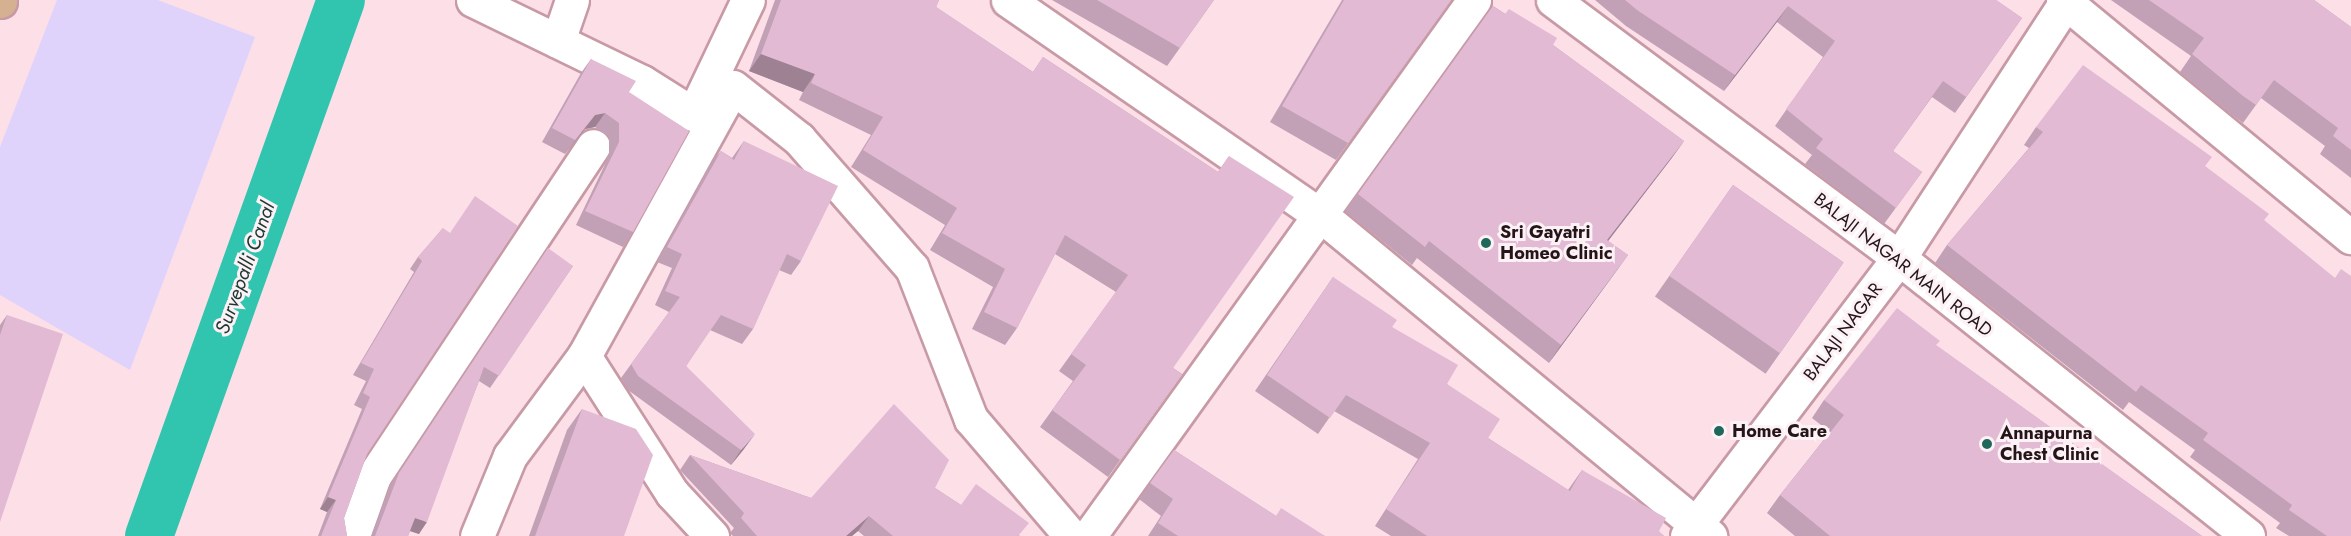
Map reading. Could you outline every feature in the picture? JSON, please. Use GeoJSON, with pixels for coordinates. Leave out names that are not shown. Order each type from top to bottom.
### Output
{"type":"FeatureCollection","features":[{"type":"Feature","properties":{"kind":"street"},"geometry":{"type":"LineString","coordinates":[[558,41],[572,0]]}},
{"type":"Feature","properties":{"kind":"street"},"geometry":{"type":"LineString","coordinates":[[693,114],[748,0]]}},
{"type":"Feature","properties":{"kind":"street"},"geometry":{"type":"LineString","coordinates":[[1008,0],[1323,217],[1697,532]]}},
{"type":"Feature","properties":{"kind":"street"},"geometry":{"type":"LineString","coordinates":[[1089,536],[1323,217],[1474,0]]}},
{"type":"Feature","properties":{"kind":"street","name":"BALAJI NAGAR MAIN ROAD"},"geometry":{"type":"LineString","coordinates":[[1553,0],[1899,258],[2248,536]]}},
{"type":"Feature","properties":{"kind":"street"},"geometry":{"type":"LineString","coordinates":[[474,1],[642,82],[693,114]]}},
{"type":"Feature","properties":{"kind":"street"},"geometry":{"type":"LineString","coordinates":[[2065,1],[2351,237]]}},
{"type":"Feature","properties":{"kind":"street","name":"BALAJI NAGAR"},"geometry":{"type":"LineString","coordinates":[[1697,532],[1899,258],[2065,1]]}},
{"type":"Feature","properties":{"kind":"street"},"geometry":{"type":"LineString","coordinates":[[693,114],[733,87]]}},
{"type":"Feature","properties":{"kind":"street"},"geometry":{"type":"LineString","coordinates":[[477,536],[510,456],[584,356],[733,87]]}},
{"type":"Feature","properties":{"kind":"street"},"geometry":{"type":"LineString","coordinates":[[733,87],[799,139],[912,268],[971,419],[1071,536]]}},
{"type":"Feature","properties":{"kind":"street"},"geometry":{"type":"LineString","coordinates":[[353,536],[374,476],[593,146]]}},
{"type":"Feature","properties":{"kind":"street"},"geometry":{"type":"LineString","coordinates":[[584,356],[672,493],[712,536]]}},
{"type":"Feature","properties":{"kind":"shaded area"},"geometry":{"type":"Polygon","coordinates":[[[57,0],[158,0],[255,37],[130,370],[0,295],[0,147],[57,0]]]}},
{"type":"Feature","properties":{"kind":"building"},"geometry":{"type":"Polygon","coordinates":[[[781,0],[939,0],[936,7],[1033,72],[1043,57],[1218,172],[1229,156],[1294,197],[1173,368],[1182,374],[1120,460],[1052,410],[1086,365],[1071,354],[1128,275],[1065,235],[1017,328],[984,312],[1005,269],[942,233],[957,208],[863,150],[883,117],[811,83],[815,74],[761,54],[781,0]]]}},
{"type":"Feature","properties":{"kind":"building"},"geometry":{"type":"Polygon","coordinates":[[[1097,0],[1214,0],[1180,48],[1097,0]]]}},
{"type":"Feature","properties":{"kind":"building"},"geometry":{"type":"Polygon","coordinates":[[[1344,0],[1451,0],[1348,143],[1282,106],[1344,0]]]}},
{"type":"Feature","properties":{"kind":"building"},"geometry":{"type":"Polygon","coordinates":[[[1625,0],[1996,0],[2022,18],[1966,97],[1943,81],[1893,151],[1922,172],[1896,208],[1816,148],[1823,139],[1786,109],[1835,41],[1788,6],[1735,75],[1625,0]]]}},
{"type":"Feature","properties":{"kind":"building"},"geometry":{"type":"Polygon","coordinates":[[[2149,0],[2314,0],[2351,27],[2351,150],[2333,136],[2338,128],[2274,80],[2256,105],[2243,96],[2192,54],[2204,38],[2149,0]]]}},
{"type":"Feature","properties":{"kind":"building"},"geometry":{"type":"Polygon","coordinates":[[[1493,6],[1505,14],[1509,9],[1557,38],[1553,45],[1684,141],[1607,240],[1628,255],[1561,345],[1429,241],[1425,247],[1358,194],[1493,6]]]}},
{"type":"Feature","properties":{"kind":"building"},"geometry":{"type":"Polygon","coordinates":[[[591,59],[636,81],[629,92],[689,131],[633,232],[585,211],[619,142],[619,123],[605,113],[595,115],[575,140],[552,128],[591,59]]]}},
{"type":"Feature","properties":{"kind":"building"},"geometry":{"type":"Polygon","coordinates":[[[2083,65],[2212,157],[2205,166],[2269,214],[2264,220],[2335,278],[2341,269],[2351,276],[2351,536],[2327,536],[2289,510],[2292,505],[2203,440],[2208,433],[2141,385],[2136,392],[1947,245],[2043,132],[2036,127],[2083,65]]]}},
{"type":"Feature","properties":{"kind":"building"},"geometry":{"type":"Polygon","coordinates":[[[744,141],[838,186],[801,261],[787,254],[753,329],[721,315],[686,366],[755,434],[741,450],[638,376],[631,364],[680,297],[665,291],[682,254],[667,247],[721,151],[734,160],[744,141]]]}},
{"type":"Feature","properties":{"kind":"building"},"geometry":{"type":"Polygon","coordinates":[[[1733,185],[1844,262],[1780,353],[1669,276],[1733,185]]]}},
{"type":"Feature","properties":{"kind":"building"},"geometry":{"type":"Polygon","coordinates":[[[475,196],[518,226],[367,454],[344,518],[347,536],[321,536],[336,500],[328,497],[370,397],[363,393],[374,369],[361,363],[422,261],[418,257],[443,228],[450,233],[475,196]]]}},
{"type":"Feature","properties":{"kind":"building"},"geometry":{"type":"Polygon","coordinates":[[[548,248],[573,266],[499,376],[484,367],[427,522],[415,518],[408,536],[375,536],[399,473],[548,248]]]}},
{"type":"Feature","properties":{"kind":"building"},"geometry":{"type":"Polygon","coordinates":[[[1333,277],[1397,320],[1392,327],[1458,365],[1447,384],[1500,419],[1488,438],[1570,491],[1582,470],[1666,518],[1659,531],[1664,536],[1427,536],[1386,509],[1430,443],[1346,395],[1330,418],[1267,375],[1333,277]]]}},
{"type":"Feature","properties":{"kind":"building"},"geometry":{"type":"Polygon","coordinates":[[[1897,308],[1940,341],[1936,345],[2202,536],[1830,536],[1780,495],[1844,415],[1824,400],[1897,308]]]}},
{"type":"Feature","properties":{"kind":"building"},"geometry":{"type":"Polygon","coordinates":[[[7,315],[63,334],[0,522],[0,335],[7,315]]]}},
{"type":"Feature","properties":{"kind":"building"},"geometry":{"type":"Polygon","coordinates":[[[894,404],[949,460],[935,488],[961,505],[976,484],[1029,523],[1018,536],[893,536],[869,516],[846,536],[757,536],[741,518],[744,513],[690,455],[811,498],[894,404]]]}},
{"type":"Feature","properties":{"kind":"building"},"geometry":{"type":"Polygon","coordinates":[[[582,409],[636,429],[653,455],[624,536],[535,536],[582,409]]]}},
{"type":"Feature","properties":{"kind":"building"},"geometry":{"type":"Polygon","coordinates":[[[1174,450],[1276,516],[1281,508],[1325,536],[1178,536],[1158,523],[1173,499],[1150,483],[1174,450]]]}},
{"type":"Feature","properties":{"kind":"waterway","name":"Survepalli Canal"},"geometry":{"type":"LineString","coordinates":[[149,536],[341,0]]}},
{"type":"Feature","properties":{"kind":"place","name":"Sri Gayatri Homeo Clinic"},"geometry":{"type":"Point","coordinates":[1486,243]}},
{"type":"Feature","properties":{"kind":"place","name":"Home Care"},"geometry":{"type":"Point","coordinates":[1719,431]}},
{"type":"Feature","properties":{"kind":"place","name":"Annapurna Chest Clinic"},"geometry":{"type":"Point","coordinates":[1987,444]}}]}
